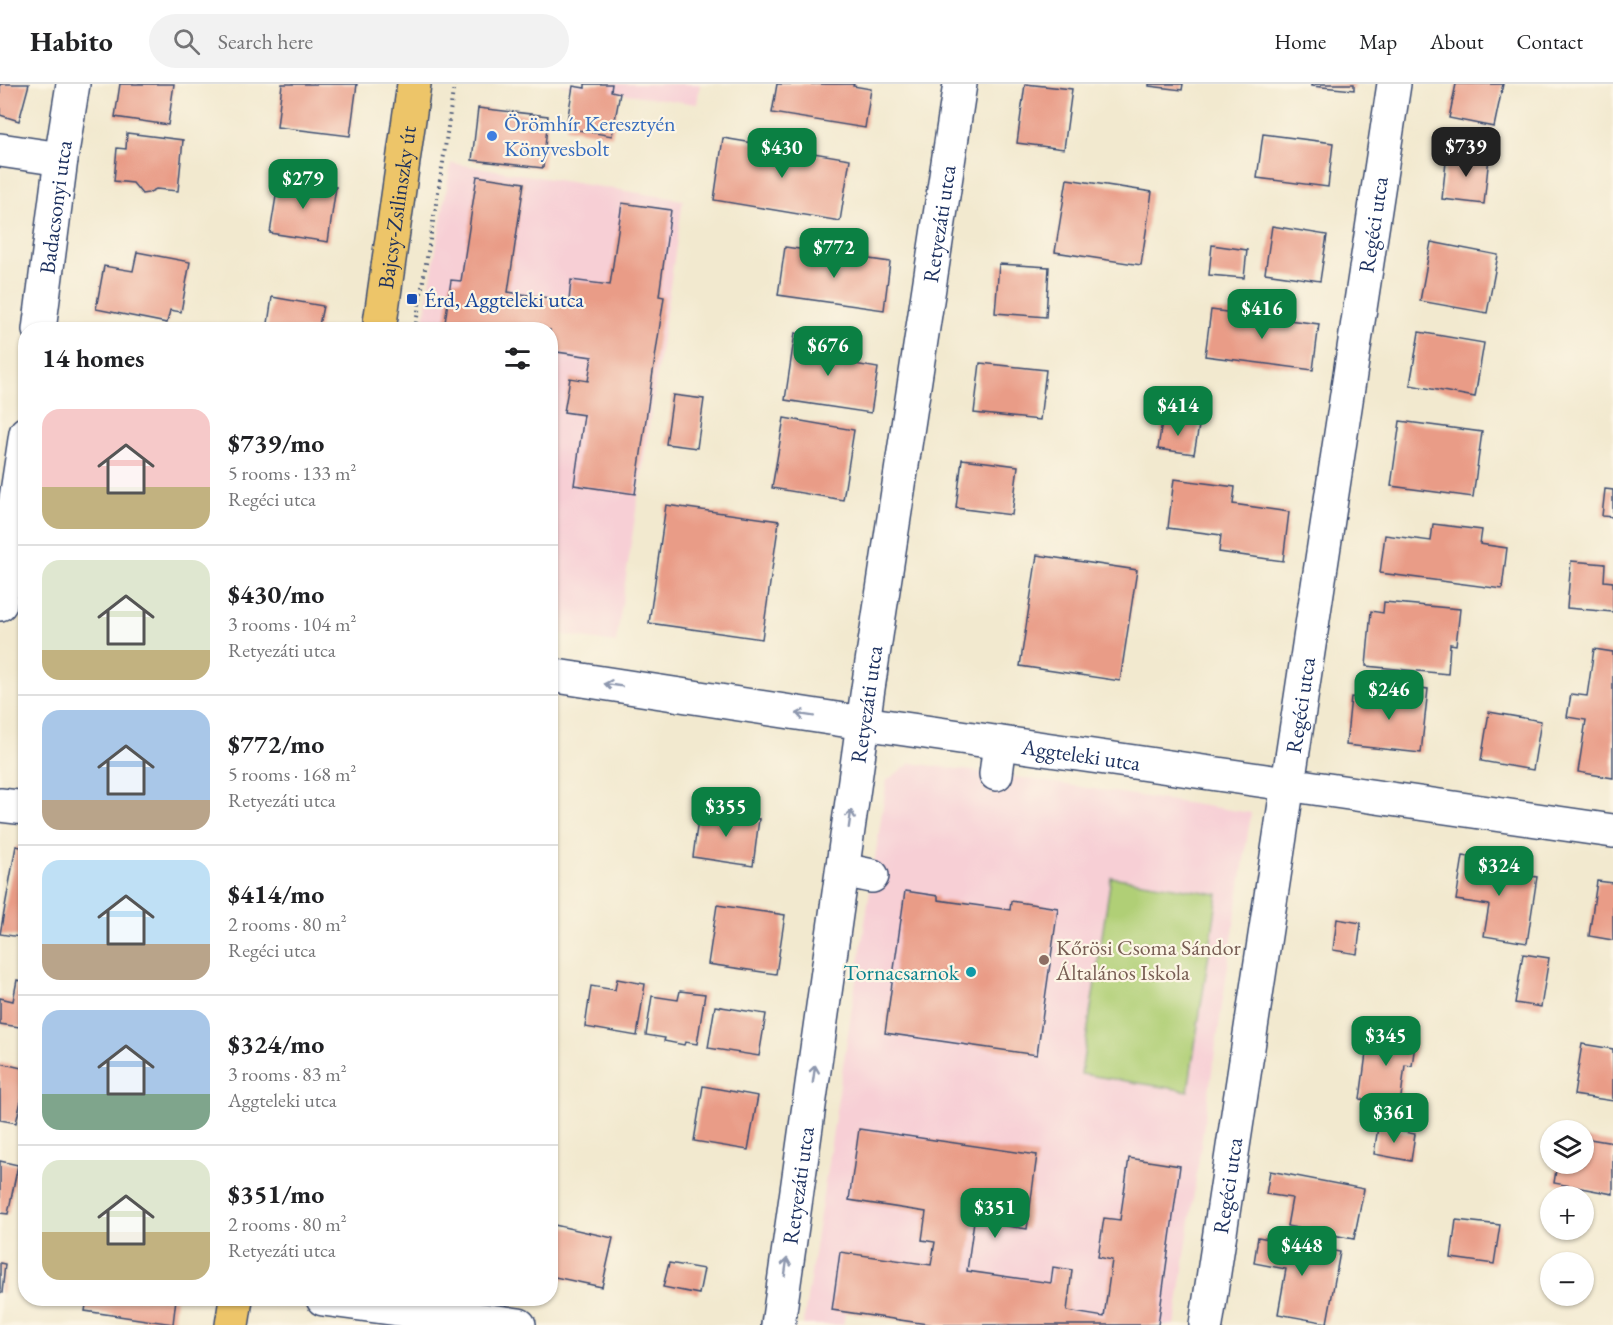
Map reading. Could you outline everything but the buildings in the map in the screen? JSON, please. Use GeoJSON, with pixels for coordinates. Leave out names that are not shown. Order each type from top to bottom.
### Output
{"type":"FeatureCollection","features":[{"type":"Feature","properties":{"kind":"main road","name":"Bajcsy-Zsilinszky út"},"geometry":{"type":"LineString","coordinates":[[380,322],[414,84]]}},
{"type":"Feature","properties":{"kind":"main road"},"geometry":{"type":"LineString","coordinates":[[232,1325],[235,1306]]}},
{"type":"Feature","properties":{"kind":"street","name":"Badacsonyi utca"},"geometry":{"type":"LineString","coordinates":[[40,322],[73,84]]}},
{"type":"Feature","properties":{"kind":"street","name":"Retyezáti utca"},"geometry":{"type":"LineString","coordinates":[[778,1325],[857,873],[863,723],[960,84]]}},
{"type":"Feature","properties":{"kind":"street","name":"Regéci utca"},"geometry":{"type":"LineString","coordinates":[[1206,1325],[1394,84]]}},
{"type":"Feature","properties":{"kind":"street"},"geometry":{"type":"LineString","coordinates":[[0,150],[61,159]]}},
{"type":"Feature","properties":{"kind":"street"},"geometry":{"type":"LineString","coordinates":[[0,604],[9,486],[18,458]]}},
{"type":"Feature","properties":{"kind":"street","name":"Aggteleki utca"},"geometry":{"type":"LineString","coordinates":[[558,676],[863,723],[998,759],[1289,784],[1613,831]]}},
{"type":"Feature","properties":{"kind":"street"},"geometry":{"type":"LineString","coordinates":[[0,805],[18,807]]}},
{"type":"Feature","properties":{"kind":"street"},"geometry":{"type":"LineString","coordinates":[[376,1306],[519,1325]]}},
{"type":"Feature","properties":{"kind":"path"},"geometry":{"type":"LineString","coordinates":[[416,322],[454,84]]}},
{"type":"Feature","properties":{"kind":"shaded area"},"geometry":{"type":"Polygon","coordinates":[[[557,84],[700,84],[697,104],[557,84]]]}},
{"type":"Feature","properties":{"kind":"shaded area"},"geometry":{"type":"Polygon","coordinates":[[[451,163],[683,200],[616,643],[558,634],[558,322],[423,322],[451,163]]]}},
{"type":"Feature","properties":{"kind":"shaded area","name":"Kőrösi Csoma Sándor Általános Iskola"},"geometry":{"type":"Polygon","coordinates":[[[911,763],[1251,813],[1175,1325],[934,1325],[846,1312],[843,1325],[803,1325],[887,780],[911,763]]]}},
{"type":"Feature","properties":{"kind":"green space"},"geometry":{"type":"Polygon","coordinates":[[[1111,877],[1218,894],[1188,1091],[1081,1074],[1111,877]]]}},
{"type":"Feature","properties":{"kind":"place","name":"Örömhír Keresztyén Könyvesbolt"},"geometry":{"type":"Point","coordinates":[492,136]}},
{"type":"Feature","properties":{"kind":"place","name":"Érd, Aggteleki utca"},"geometry":{"type":"Point","coordinates":[412,299]}},
{"type":"Feature","properties":{"kind":"place","name":"Kőrösi Csoma Sándor Általános Iskola"},"geometry":{"type":"Point","coordinates":[1044,960]}},
{"type":"Feature","properties":{"kind":"place","name":"Tornacsarnok"},"geometry":{"type":"Point","coordinates":[971,972]}}]}
